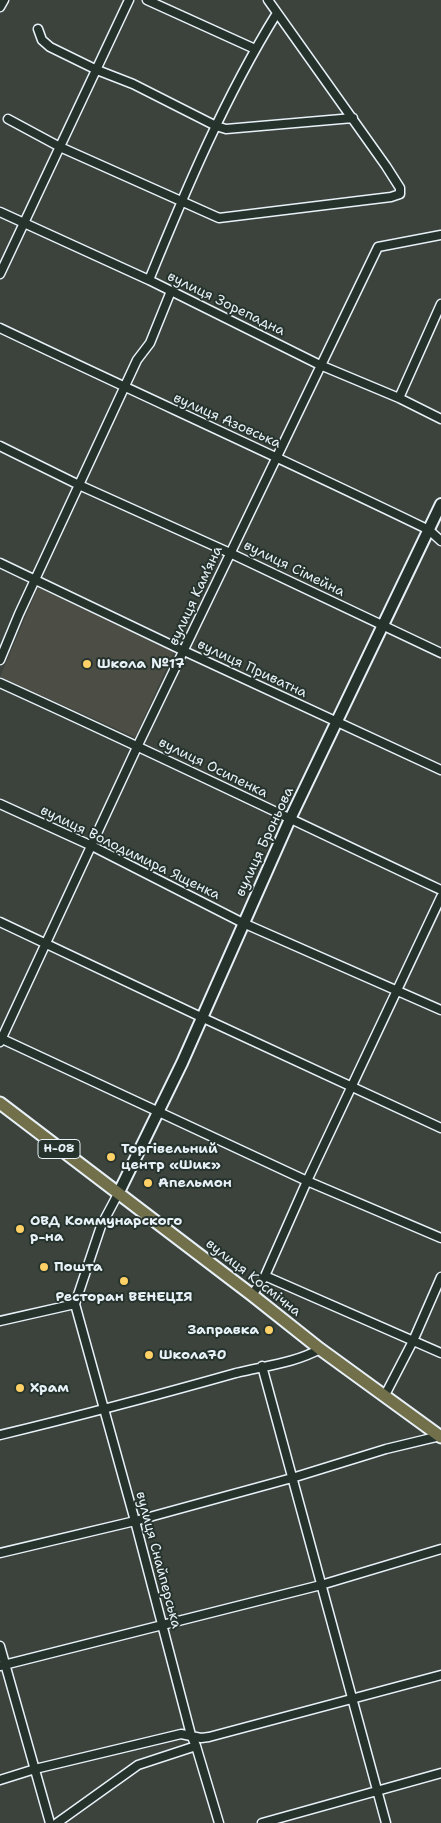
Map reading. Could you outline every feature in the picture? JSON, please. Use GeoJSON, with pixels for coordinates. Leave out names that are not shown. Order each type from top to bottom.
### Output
{"type":"FeatureCollection","features":[{"type":"Feature","properties":{"kind":"main road","name":"вулиця Космічна"},"geometry":{"type":"LineString","coordinates":[[0,1103],[320,1349],[440,1436]]}},
{"type":"Feature","properties":{"kind":"street"},"geometry":{"type":"LineString","coordinates":[[0,7],[4,0]]}},
{"type":"Feature","properties":{"kind":"street"},"geometry":{"type":"LineString","coordinates":[[0,274],[129,0]]}},
{"type":"Feature","properties":{"kind":"street"},"geometry":{"type":"LineString","coordinates":[[147,0],[255,49]]}},
{"type":"Feature","properties":{"kind":"street"},"geometry":{"type":"LineString","coordinates":[[8,119],[60,147],[219,218],[391,197],[400,194],[400,188],[353,118],[268,0]]}},
{"type":"Feature","properties":{"kind":"street"},"geometry":{"type":"LineString","coordinates":[[149,280],[181,202],[216,126],[255,49],[277,13]]}},
{"type":"Feature","properties":{"kind":"street"},"geometry":{"type":"LineString","coordinates":[[38,29],[42,40],[50,47],[97,70],[133,84],[216,126],[233,130],[353,118]]}},
{"type":"Feature","properties":{"kind":"street","name":"вулиця Зорепадна"},"geometry":{"type":"LineString","coordinates":[[0,212],[149,280],[320,365],[441,418]]}},
{"type":"Feature","properties":{"kind":"street","name":"вулиця Кам’яна"},"geometry":{"type":"LineString","coordinates":[[0,1040],[138,745],[378,247],[441,235]]}},
{"type":"Feature","properties":{"kind":"street"},"geometry":{"type":"LineString","coordinates":[[0,660],[19,614],[137,360],[150,344],[171,291]]}},
{"type":"Feature","properties":{"kind":"street"},"geometry":{"type":"LineString","coordinates":[[399,398],[441,304]]}},
{"type":"Feature","properties":{"kind":"street","name":"вулиця Азовська"},"geometry":{"type":"LineString","coordinates":[[0,328],[429,530],[441,541]]}},
{"type":"Feature","properties":{"kind":"street","name":"вулиця Сімейна"},"geometry":{"type":"LineString","coordinates":[[0,446],[78,485],[230,553],[441,653]]}},
{"type":"Feature","properties":{"kind":"street","name":"вулиця Броньова"},"geometry":{"type":"LineString","coordinates":[[118,1194],[159,1112],[290,819],[441,504]]}},
{"type":"Feature","properties":{"kind":"street","name":"вулиця Приватна"},"geometry":{"type":"LineString","coordinates":[[0,563],[441,770]]}},
{"type":"Feature","properties":{"kind":"street","name":"вулиця Осипенка"},"geometry":{"type":"LineString","coordinates":[[0,683],[138,745],[441,890]]}},
{"type":"Feature","properties":{"kind":"street","name":"вулиця Володимира Ященка"},"geometry":{"type":"LineString","coordinates":[[0,804],[92,846],[243,923],[441,1010]]}},
{"type":"Feature","properties":{"kind":"street"},"geometry":{"type":"LineString","coordinates":[[252,1295],[265,1276],[307,1181],[441,897]]}},
{"type":"Feature","properties":{"kind":"street"},"geometry":{"type":"LineString","coordinates":[[0,922],[201,1018],[441,1128]]}},
{"type":"Feature","properties":{"kind":"street"},"geometry":{"type":"LineString","coordinates":[[0,1040],[307,1181],[441,1238]]}},
{"type":"Feature","properties":{"kind":"street"},"geometry":{"type":"LineString","coordinates":[[0,1321],[75,1304],[101,1226],[118,1194]]}},
{"type":"Feature","properties":{"kind":"street"},"geometry":{"type":"LineString","coordinates":[[265,1276],[441,1353]]}},
{"type":"Feature","properties":{"kind":"street"},"geometry":{"type":"LineString","coordinates":[[385,1395],[413,1341],[441,1277]]}},
{"type":"Feature","properties":{"kind":"street","name":"вулиця Снайперська"},"geometry":{"type":"LineString","coordinates":[[75,1304],[135,1521],[191,1736],[196,1746],[219,1823]]}},
{"type":"Feature","properties":{"kind":"street"},"geometry":{"type":"LineString","coordinates":[[0,1435],[105,1410],[262,1366],[296,1360],[320,1349]]}},
{"type":"Feature","properties":{"kind":"street"},"geometry":{"type":"LineString","coordinates":[[262,1366],[386,1823]]}},
{"type":"Feature","properties":{"kind":"street"},"geometry":{"type":"LineString","coordinates":[[0,1552],[135,1521],[292,1478],[386,1449],[440,1436]]}},
{"type":"Feature","properties":{"kind":"street"},"geometry":{"type":"LineString","coordinates":[[3,1666],[321,1585],[441,1550]]}},
{"type":"Feature","properties":{"kind":"street"},"geometry":{"type":"LineString","coordinates":[[0,1646],[3,1666],[50,1823]]}},
{"type":"Feature","properties":{"kind":"street"},"geometry":{"type":"LineString","coordinates":[[0,1780],[35,1769],[180,1734],[201,1738],[209,1737],[441,1675]]}},
{"type":"Feature","properties":{"kind":"street"},"geometry":{"type":"LineString","coordinates":[[57,1823],[138,1765],[196,1746]]}},
{"type":"Feature","properties":{"kind":"street"},"geometry":{"type":"LineString","coordinates":[[262,1823],[441,1773]]}},
{"type":"Feature","properties":{"kind":"shaded area","name":"Школа №17"},"geometry":{"type":"Polygon","coordinates":[[[38,587],[174,652],[135,737],[0,677],[38,587]]]}},
{"type":"Feature","properties":{"kind":"place","name":"Школа №17"},"geometry":{"type":"Point","coordinates":[87,664]}},
{"type":"Feature","properties":{"kind":"place","name":"Торгівельний центр «Шик»"},"geometry":{"type":"Point","coordinates":[111,1157]}},
{"type":"Feature","properties":{"kind":"place","name":"Апельмон"},"geometry":{"type":"Point","coordinates":[148,1183]}},
{"type":"Feature","properties":{"kind":"place","name":"ОВД Коммунарского р-на"},"geometry":{"type":"Point","coordinates":[20,1229]}},
{"type":"Feature","properties":{"kind":"place","name":"Пошта"},"geometry":{"type":"Point","coordinates":[44,1267]}},
{"type":"Feature","properties":{"kind":"place","name":"Ресторан ВЕНЕЦІЯ"},"geometry":{"type":"Point","coordinates":[124,1281]}},
{"type":"Feature","properties":{"kind":"place","name":"Заправка"},"geometry":{"type":"Point","coordinates":[269,1330]}},
{"type":"Feature","properties":{"kind":"place","name":"Школа70"},"geometry":{"type":"Point","coordinates":[149,1355]}},
{"type":"Feature","properties":{"kind":"place","name":"Храм"},"geometry":{"type":"Point","coordinates":[20,1388]}}]}
